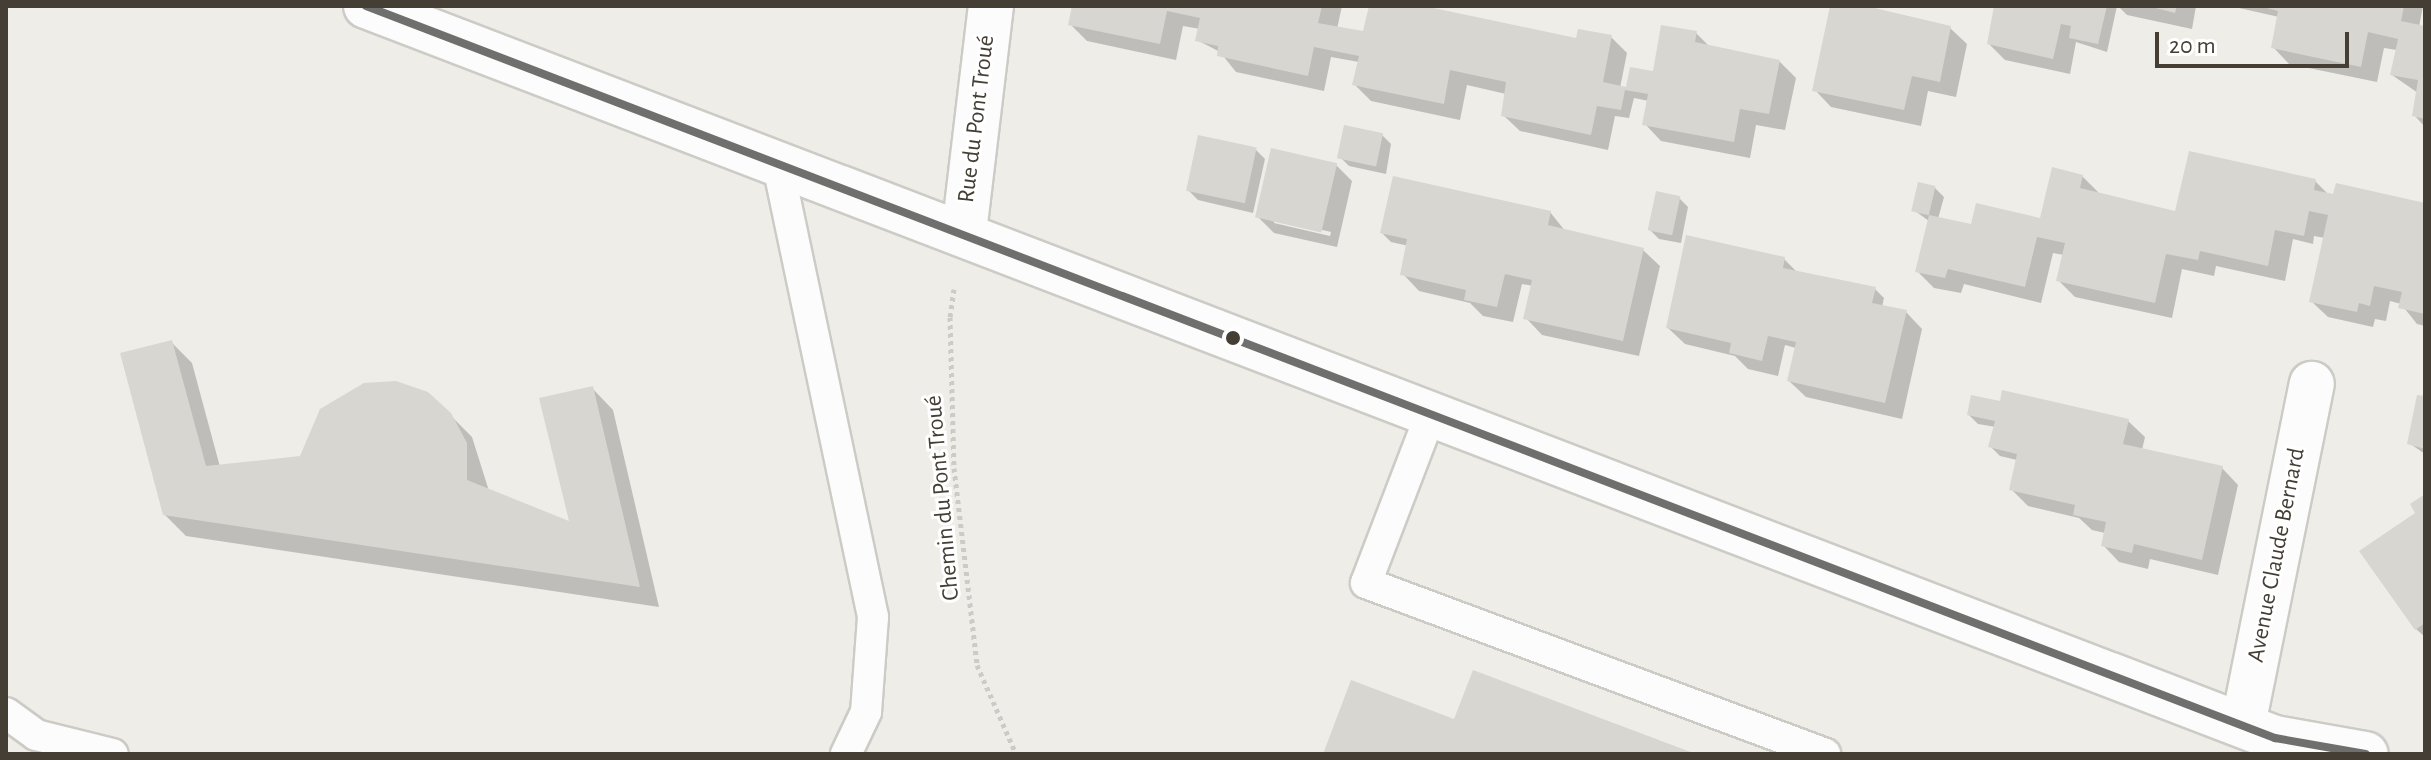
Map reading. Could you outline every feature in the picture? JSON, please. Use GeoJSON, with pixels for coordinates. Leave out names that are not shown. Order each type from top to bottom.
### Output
{"type":"FeatureCollection","features":[{"type":"Feature","properties":{"kind":"street"},"geometry":{"type":"LineString","coordinates":[[366,6],[1432,411],[2269,739],[2366,754]]}},
{"type":"Feature","properties":{"kind":"street","name":"Rue du Pont Troué"},"geometry":{"type":"LineString","coordinates":[[964,232],[991,6]]}},
{"type":"Feature","properties":{"kind":"street","name":"Avenue Claude Bernard"},"geometry":{"type":"LineString","coordinates":[[2269,739],[2312,384]]}},
{"type":"Feature","properties":{"kind":"lane"},"geometry":{"type":"LineString","coordinates":[[777,161],[873,617],[866,712],[846,754]]}},
{"type":"Feature","properties":{"kind":"lane"},"geometry":{"type":"LineString","coordinates":[[1432,411],[1366,583],[1825,754]]}},
{"type":"Feature","properties":{"kind":"lane"},"geometry":{"type":"LineString","coordinates":[[6,713],[36,735],[113,754]]}},
{"type":"Feature","properties":{"kind":"path","name":"Chemin du Pont Troué"},"geometry":{"type":"LineString","coordinates":[[964,232],[950,317],[954,468],[977,665],[1016,754]]}},
{"type":"Feature","properties":{"kind":"building"},"geometry":{"type":"Polygon","coordinates":[[[1072,6],[1322,6],[1318,23],[1363,31],[1369,6],[1424,6],[1576,38],[1578,29],[1612,35],[1603,82],[1626,87],[1630,67],[1653,71],[1661,25],[1697,31],[1695,42],[1780,60],[1769,114],[1740,109],[1734,142],[1642,125],[1648,94],[1625,90],[1621,110],[1597,106],[1591,135],[1501,116],[1506,82],[1450,70],[1444,104],[1352,85],[1359,56],[1314,47],[1308,76],[1217,56],[1218,46],[1195,41],[1200,18],[1167,11],[1160,44],[1068,25],[1072,6]]]}},
{"type":"Feature","properties":{"kind":"building"},"geometry":{"type":"Polygon","coordinates":[[[1830,6],[1866,6],[1951,26],[1940,82],[1912,76],[1904,110],[1812,91],[1830,6]]]}},
{"type":"Feature","properties":{"kind":"building"},"geometry":{"type":"Polygon","coordinates":[[[1994,6],[2107,6],[2098,44],[2069,38],[2071,26],[2061,24],[2053,59],[1987,44],[1994,6]]]}},
{"type":"Feature","properties":{"kind":"building"},"geometry":{"type":"Polygon","coordinates":[[[2148,6],[2177,6],[2175,13],[2148,6]]]}},
{"type":"Feature","properties":{"kind":"building"},"geometry":{"type":"Polygon","coordinates":[[[2259,6],[2404,6],[2401,21],[2425,26],[2425,119],[2412,116],[2418,80],[2390,75],[2398,39],[2368,32],[2361,67],[2271,48],[2278,11],[2259,6]]]}},
{"type":"Feature","properties":{"kind":"building"},"geometry":{"type":"Polygon","coordinates":[[[1344,125],[1383,133],[1376,167],[1337,158],[1344,125]]]}},
{"type":"Feature","properties":{"kind":"building"},"geometry":{"type":"Polygon","coordinates":[[[1198,135],[1257,147],[1245,203],[1186,191],[1198,135]]]}},
{"type":"Feature","properties":{"kind":"building"},"geometry":{"type":"Polygon","coordinates":[[[1271,148],[1337,163],[1321,232],[1255,217],[1271,148]]]}},
{"type":"Feature","properties":{"kind":"building"},"geometry":{"type":"Polygon","coordinates":[[[2189,151],[2316,179],[2314,190],[2333,194],[2336,183],[2425,203],[2425,314],[2398,308],[2402,292],[2374,286],[2370,306],[2359,303],[2357,312],[2309,302],[2328,215],[2309,211],[2304,236],[2275,230],[2268,266],[2200,251],[2198,260],[2166,254],[2155,303],[2056,281],[2065,243],[2037,237],[2025,287],[1948,269],[1945,278],[1915,272],[1929,215],[1971,224],[1976,203],[2040,218],[2052,167],[2083,175],[2080,188],[2175,211],[2189,151]]]}},
{"type":"Feature","properties":{"kind":"building"},"geometry":{"type":"Polygon","coordinates":[[[1393,176],[1551,211],[1548,225],[1644,248],[1623,341],[1523,319],[1532,280],[1505,274],[1497,307],[1464,300],[1466,290],[1400,275],[1407,239],[1380,233],[1393,176]]]}},
{"type":"Feature","properties":{"kind":"building"},"geometry":{"type":"Polygon","coordinates":[[[1918,182],[1936,186],[1929,215],[1911,211],[1918,182]]]}},
{"type":"Feature","properties":{"kind":"building"},"geometry":{"type":"Polygon","coordinates":[[[1656,191],[1680,196],[1672,235],[1648,230],[1656,191]]]}},
{"type":"Feature","properties":{"kind":"building"},"geometry":{"type":"Polygon","coordinates":[[[1686,235],[1785,257],[1783,268],[1876,287],[1872,303],[1907,310],[1885,403],[1787,381],[1796,342],[1768,336],[1762,361],[1729,353],[1731,343],[1666,328],[1686,235]]]}},
{"type":"Feature","properties":{"kind":"building"},"geometry":{"type":"Polygon","coordinates":[[[172,340],[206,466],[300,456],[320,409],[364,383],[396,381],[428,392],[451,413],[467,443],[467,480],[569,521],[539,398],[593,386],[640,587],[163,515],[120,353],[172,340]]]}},
{"type":"Feature","properties":{"kind":"building"},"geometry":{"type":"Polygon","coordinates":[[[2002,390],[2129,419],[2123,444],[2223,466],[2202,560],[2134,544],[2132,553],[2101,546],[2106,522],[2073,515],[2075,505],[2009,490],[2017,454],[1988,447],[1995,421],[1967,415],[1971,395],[2000,401],[2002,390]]]}},
{"type":"Feature","properties":{"kind":"building"},"geometry":{"type":"Polygon","coordinates":[[[2417,395],[2425,396],[2425,449],[2407,444],[2417,395]]]}},
{"type":"Feature","properties":{"kind":"building"},"geometry":{"type":"Polygon","coordinates":[[[2425,494],[2425,623],[2415,630],[2359,551],[2415,513],[2410,504],[2425,494]]]}},
{"type":"Feature","properties":{"kind":"building"},"geometry":{"type":"Polygon","coordinates":[[[1473,670],[1696,754],[1323,754],[1351,680],[1454,719],[1473,670]]]}},
{"type":"Feature","properties":{"kind":"transit line"},"geometry":{"type":"LineString","coordinates":[[366,6],[2275,738],[2366,754]]}}]}
